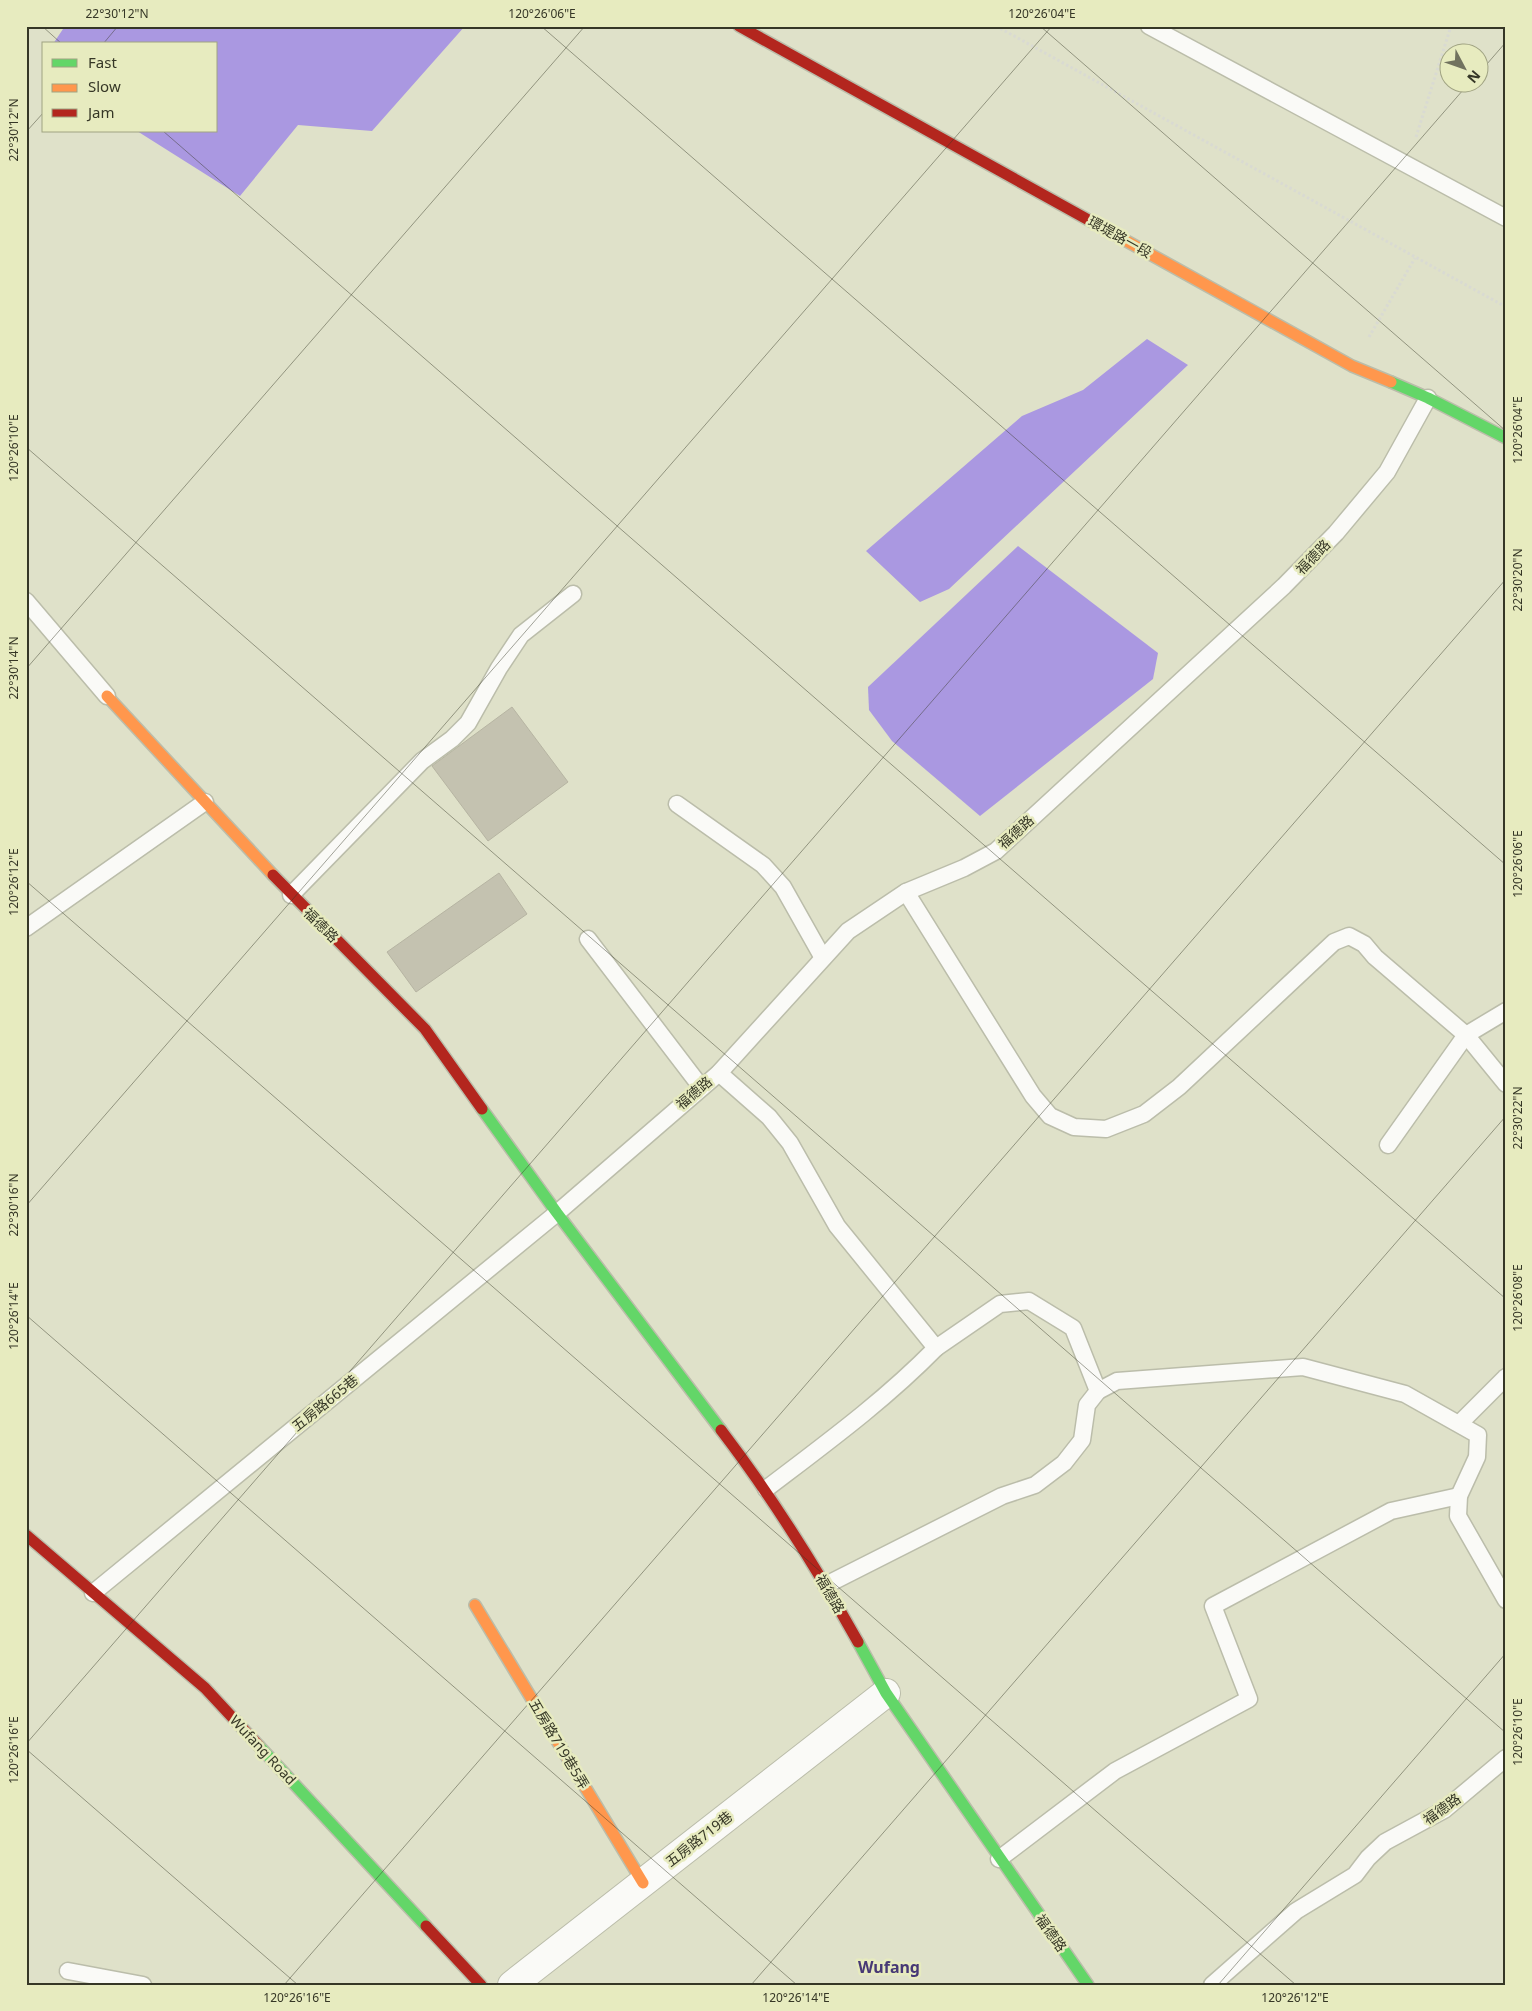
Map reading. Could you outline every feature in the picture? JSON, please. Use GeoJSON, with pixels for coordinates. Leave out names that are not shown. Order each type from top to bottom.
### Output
{"type":"FeatureCollection","features":[{"type":"Feature","properties":{"kind":"street","name":"環堤路一段"},"geometry":{"type":"LineString","coordinates":[[739,26],[1352,366],[1428,398],[1506,438]]}},
{"type":"Feature","properties":{"kind":"street","name":"福德路"},"geometry":{"type":"LineString","coordinates":[[107,696],[291,896],[425,1029],[557,1213],[766,1489],[826,1585],[886,1693],[1088,1985]]}},
{"type":"Feature","properties":{"kind":"street","name":"Wufang Road"},"geometry":{"type":"LineString","coordinates":[[26,1535],[205,1688],[481,1985]]}},
{"type":"Feature","properties":{"kind":"street","name":"五房路719巷5弄"},"geometry":{"type":"LineString","coordinates":[[475,1605],[643,1883]]}},
{"type":"Feature","properties":{"kind":"street","name":"五房路719巷"},"geometry":{"type":"LineString","coordinates":[[512,1985],[886,1693]]}},
{"type":"Feature","properties":{"kind":"lane"},"geometry":{"type":"LineString","coordinates":[[1149,26],[1506,218]]}},
{"type":"Feature","properties":{"kind":"lane","name":"福德路"},"geometry":{"type":"LineString","coordinates":[[557,1213],[719,1073],[848,932],[906,892],[964,868],[996,850],[1284,586],[1336,533],[1387,472],[1428,398]]}},
{"type":"Feature","properties":{"kind":"lane"},"geometry":{"type":"LineString","coordinates":[[291,896],[422,761],[452,739],[468,723],[481,703],[499,668],[521,636],[573,594]]}},
{"type":"Feature","properties":{"kind":"lane"},"geometry":{"type":"LineString","coordinates":[[26,601],[107,696]]}},
{"type":"Feature","properties":{"kind":"lane"},"geometry":{"type":"LineString","coordinates":[[26,928],[204,802]]}},
{"type":"Feature","properties":{"kind":"lane"},"geometry":{"type":"LineString","coordinates":[[677,804],[763,865],[783,887],[823,958]]}},
{"type":"Feature","properties":{"kind":"lane"},"geometry":{"type":"LineString","coordinates":[[906,892],[1032,1096],[1050,1116],[1074,1128],[1106,1129],[1144,1114],[1179,1087],[1334,942],[1349,936],[1364,944],[1375,957],[1466,1035],[1506,1084]]}},
{"type":"Feature","properties":{"kind":"lane"},"geometry":{"type":"LineString","coordinates":[[588,939],[701,1087]]}},
{"type":"Feature","properties":{"kind":"lane"},"geometry":{"type":"LineString","coordinates":[[1388,1145],[1466,1035],[1506,1010]]}},
{"type":"Feature","properties":{"kind":"lane"},"geometry":{"type":"LineString","coordinates":[[719,1073],[775,1124],[790,1143],[837,1226],[936,1348]]}},
{"type":"Feature","properties":{"kind":"lane","name":"五房路665巷"},"geometry":{"type":"LineString","coordinates":[[93,1593],[557,1213]]}},
{"type":"Feature","properties":{"kind":"lane"},"geometry":{"type":"LineString","coordinates":[[766,1489],[844,1430],[912,1373],[936,1348],[1000,1304],[1029,1300],[1073,1328],[1098,1391]]}},
{"type":"Feature","properties":{"kind":"lane"},"geometry":{"type":"LineString","coordinates":[[826,1585],[1002,1496],[1035,1485],[1064,1463],[1082,1440],[1087,1405],[1098,1391],[1117,1381],[1304,1367],[1405,1394],[1460,1423],[1478,1435],[1477,1457],[1459,1496],[1458,1516],[1506,1600]]}},
{"type":"Feature","properties":{"kind":"lane"},"geometry":{"type":"LineString","coordinates":[[1460,1423],[1506,1377]]}},
{"type":"Feature","properties":{"kind":"lane"},"geometry":{"type":"LineString","coordinates":[[1000,1859],[1115,1771],[1250,1699],[1214,1606],[1391,1511],[1459,1496]]}},
{"type":"Feature","properties":{"kind":"lane","name":"福德路"},"geometry":{"type":"LineString","coordinates":[[1212,1985],[1296,1911],[1355,1875],[1368,1858],[1385,1842],[1444,1810],[1506,1758]]}},
{"type":"Feature","properties":{"kind":"lane"},"geometry":{"type":"LineString","coordinates":[[68,1971],[142,1985]]}},
{"type":"Feature","properties":{"kind":"path"},"geometry":{"type":"LineString","coordinates":[[996,26],[1506,307]]}},
{"type":"Feature","properties":{"kind":"path"},"geometry":{"type":"LineString","coordinates":[[1407,166],[1451,26]]}},
{"type":"Feature","properties":{"kind":"path"},"geometry":{"type":"LineString","coordinates":[[1352,366],[1416,258]]}},
{"type":"Feature","properties":{"kind":"shaded area"},"geometry":{"type":"Polygon","coordinates":[[[65,26],[465,26],[372,131],[298,125],[240,196],[139,132],[218,132],[218,42],[54,42],[65,26]]]}},
{"type":"Feature","properties":{"kind":"shaded area"},"geometry":{"type":"Polygon","coordinates":[[[1147,339],[1188,365],[949,589],[920,602],[866,551],[1022,416],[1083,390],[1147,339]]]}},
{"type":"Feature","properties":{"kind":"shaded area"},"geometry":{"type":"Polygon","coordinates":[[[1018,546],[1158,653],[1153,679],[980,816],[892,741],[869,710],[868,687],[1018,546]]]}},
{"type":"Feature","properties":{"kind":"building"},"geometry":{"type":"Polygon","coordinates":[[[512,707],[568,782],[488,841],[432,766],[512,707]]]}},
{"type":"Feature","properties":{"kind":"building"},"geometry":{"type":"Polygon","coordinates":[[[499,873],[527,914],[416,992],[387,952],[499,873]]]}},
{"type":"Feature","properties":{"kind":"traffic: fast"},"geometry":{"type":"LineString","coordinates":[[1391,382],[1428,398],[1506,438]]}},
{"type":"Feature","properties":{"kind":"traffic: fast"},"geometry":{"type":"LineString","coordinates":[[482,1109],[557,1213],[721,1430]]}},
{"type":"Feature","properties":{"kind":"traffic: fast"},"geometry":{"type":"LineString","coordinates":[[858,1642],[886,1693],[1088,1985]]}},
{"type":"Feature","properties":{"kind":"traffic: fast"},"geometry":{"type":"LineString","coordinates":[[259,1746],[426,1926]]}},
{"type":"Feature","properties":{"kind":"traffic: slow"},"geometry":{"type":"LineString","coordinates":[[1103,228],[1352,366],[1391,382]]}},
{"type":"Feature","properties":{"kind":"traffic: slow"},"geometry":{"type":"LineString","coordinates":[[107,696],[273,875]]}},
{"type":"Feature","properties":{"kind":"traffic: slow"},"geometry":{"type":"LineString","coordinates":[[475,1605],[643,1883]]}},
{"type":"Feature","properties":{"kind":"traffic: jam"},"geometry":{"type":"LineString","coordinates":[[739,26],[1103,228]]}},
{"type":"Feature","properties":{"kind":"traffic: jam"},"geometry":{"type":"LineString","coordinates":[[273,875],[425,1029],[482,1109]]}},
{"type":"Feature","properties":{"kind":"traffic: jam"},"geometry":{"type":"LineString","coordinates":[[721,1430],[793,1533],[858,1642]]}},
{"type":"Feature","properties":{"kind":"traffic: jam"},"geometry":{"type":"LineString","coordinates":[[26,1535],[205,1688],[259,1746]]}},
{"type":"Feature","properties":{"kind":"traffic: jam"},"geometry":{"type":"LineString","coordinates":[[426,1926],[481,1985]]}},
{"type":"Feature","properties":{"kind":"district","name":"Wufang"},"geometry":{"type":"Point","coordinates":[889,1967]}}]}
